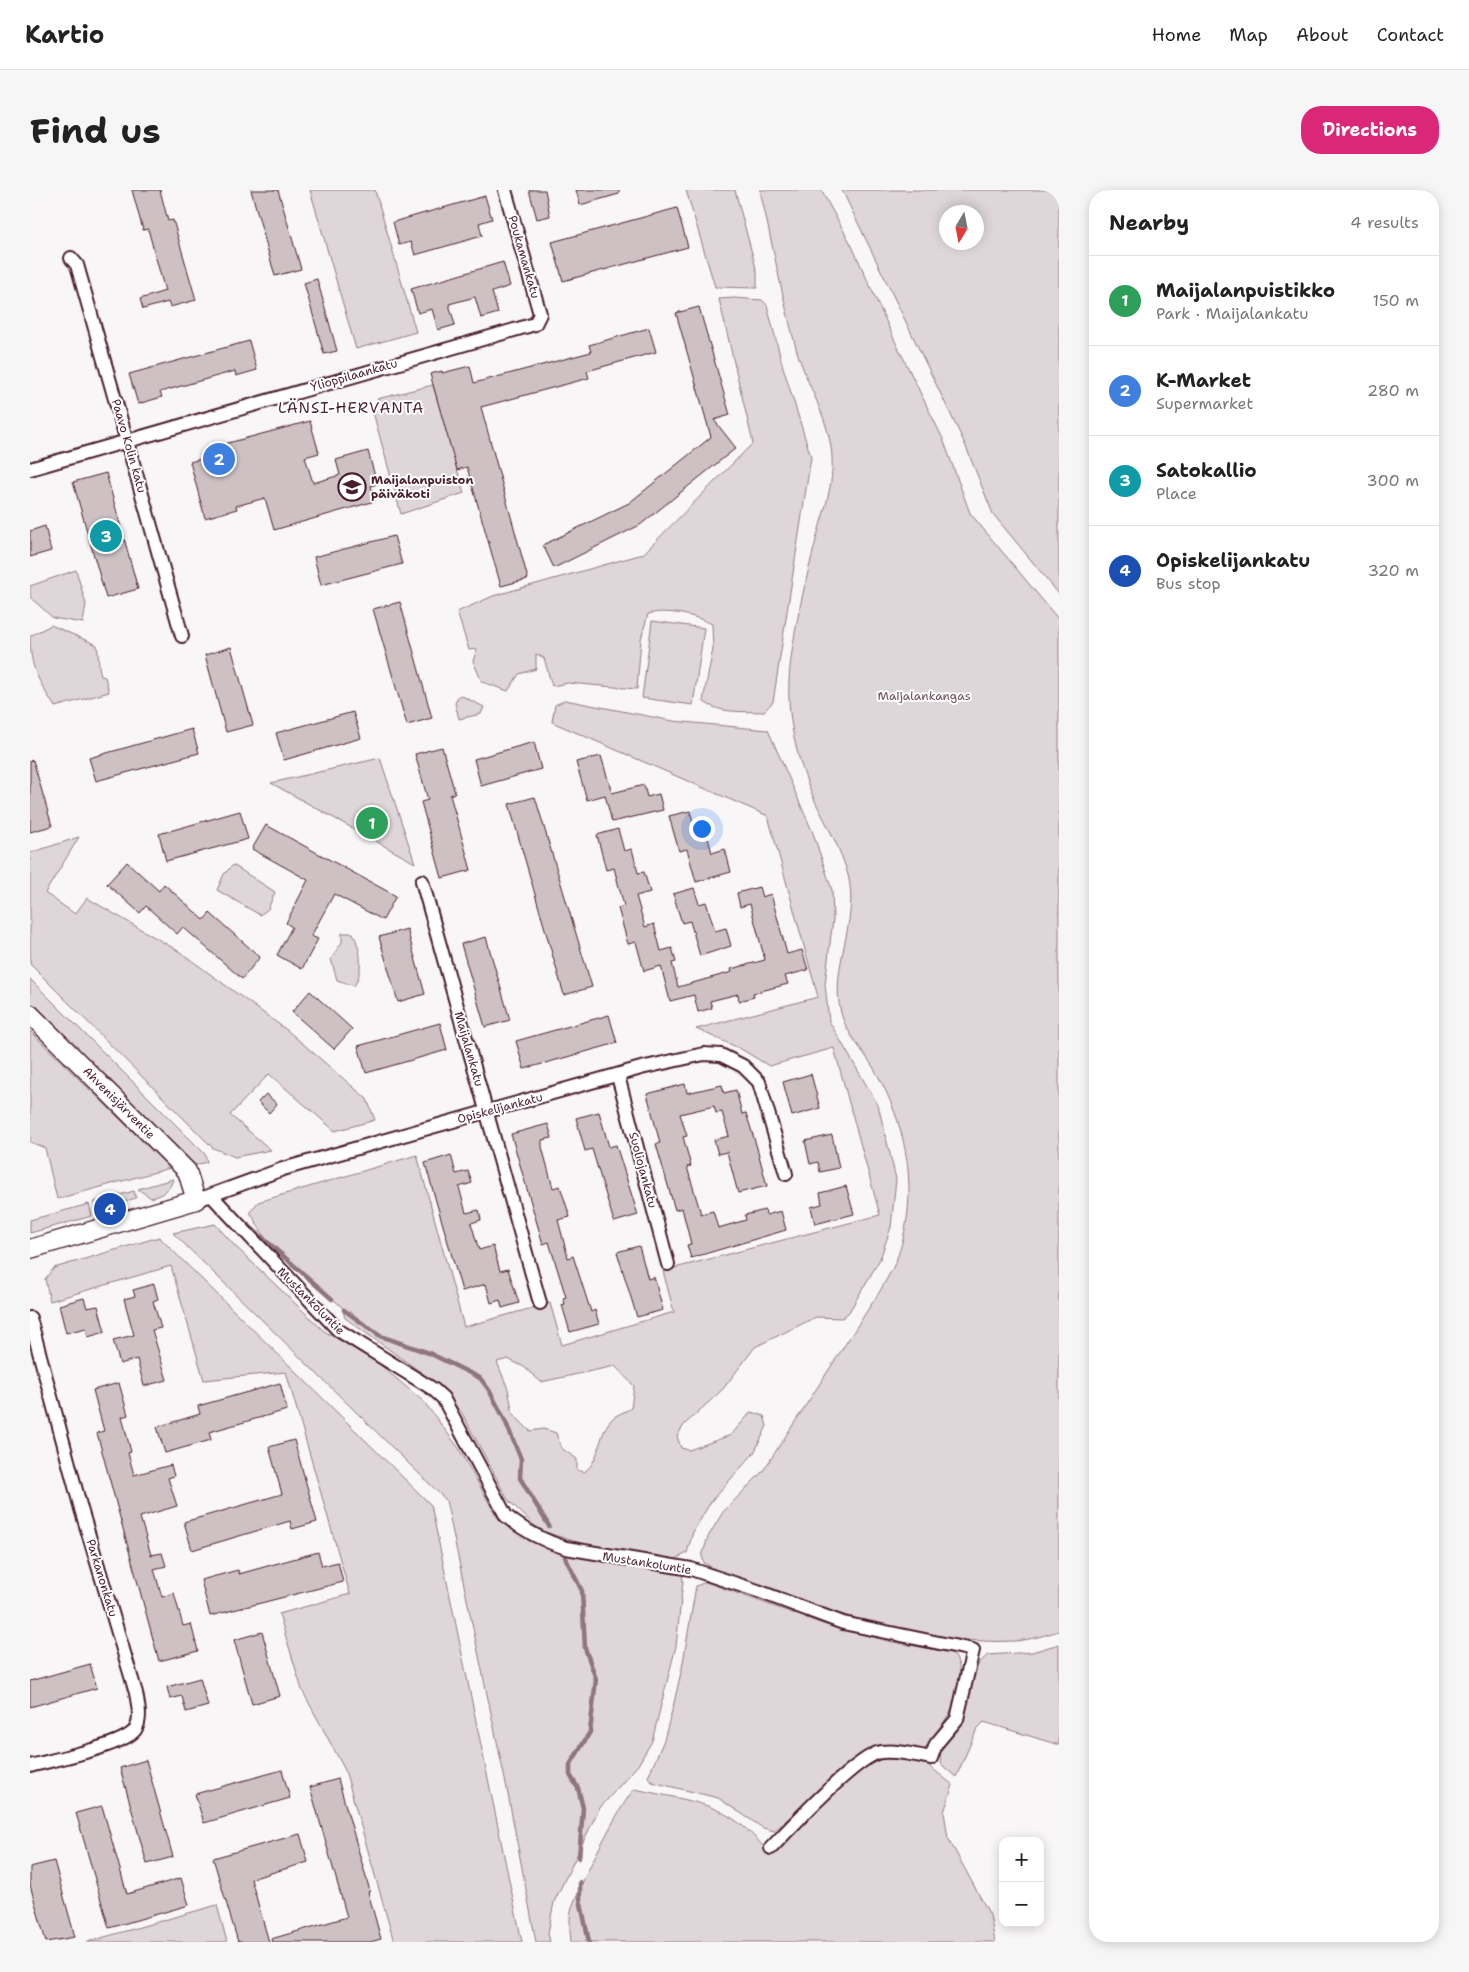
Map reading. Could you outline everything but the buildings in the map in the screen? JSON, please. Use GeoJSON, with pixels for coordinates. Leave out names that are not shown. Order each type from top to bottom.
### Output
{"type":"FeatureCollection","features":[{"type":"Feature","properties":{"kind":"main road","name":"Ahvenisjärventie"},"geometry":{"type":"LineString","coordinates":[[30,1014],[187,1171],[204,1198]]}},
{"type":"Feature","properties":{"kind":"main road","name":"Opiskelijankatu"},"geometry":{"type":"LineString","coordinates":[[30,1249],[204,1198]]}},
{"type":"Feature","properties":{"kind":"street","name":"Poukamankatu"},"geometry":{"type":"LineString","coordinates":[[504,190],[540,314],[534,324]]}},
{"type":"Feature","properties":{"kind":"street","name":"Paavo Kolin katu"},"geometry":{"type":"LineString","coordinates":[[71,258],[77,265],[182,636]]}},
{"type":"Feature","properties":{"kind":"street","name":"Ylioppilaankatu"},"geometry":{"type":"LineString","coordinates":[[30,468],[534,324]]}},
{"type":"Feature","properties":{"kind":"street","name":"Maijalankatu"},"geometry":{"type":"LineString","coordinates":[[422,881],[540,1303]]}},
{"type":"Feature","properties":{"kind":"street","name":"Opiskelijankatu"},"geometry":{"type":"LineString","coordinates":[[204,1198],[283,1169],[704,1054],[721,1055],[743,1066],[759,1082],[786,1174]]}},
{"type":"Feature","properties":{"kind":"street","name":"Suoliojankatu"},"geometry":{"type":"LineString","coordinates":[[618,1076],[668,1264]]}},
{"type":"Feature","properties":{"kind":"street","name":"Mustankoluntie"},"geometry":{"type":"LineString","coordinates":[[204,1198],[338,1330],[433,1389],[443,1398],[506,1516],[515,1524],[549,1542],[566,1548],[691,1569],[758,1590],[843,1623],[973,1650],[956,1719],[936,1744],[931,1758],[895,1752],[880,1752],[866,1758],[802,1815],[771,1848]]}},
{"type":"Feature","properties":{"kind":"street","name":"Parkanonkatu"},"geometry":{"type":"LineString","coordinates":[[30,1318],[81,1509],[136,1693],[140,1717],[134,1731],[116,1743],[30,1766]]}},
{"type":"Feature","properties":{"kind":"green space"},"geometry":{"type":"Polygon","coordinates":[[[310,190],[375,190],[416,332],[356,349],[310,190]]]}},
{"type":"Feature","properties":{"kind":"green space"},"geometry":{"type":"Polygon","coordinates":[[[686,190],[735,190],[757,272],[757,288],[715,287],[686,190]]]}},
{"type":"Feature","properties":{"kind":"green space","name":"Maijalankangas"},"geometry":{"type":"Polygon","coordinates":[[[760,190],[821,190],[852,246],[895,341],[943,439],[970,513],[1059,620],[1059,1631],[1026,1640],[987,1641],[958,1639],[928,1635],[869,1622],[812,1605],[733,1577],[704,1563],[702,1556],[708,1537],[723,1512],[763,1471],[880,1291],[896,1261],[904,1236],[908,1211],[907,1161],[895,1113],[873,1067],[850,1034],[841,1013],[838,996],[839,978],[848,927],[851,892],[848,875],[838,847],[815,801],[802,769],[791,719],[789,684],[792,651],[805,585],[830,487],[832,457],[827,429],[796,348],[760,190]]]}},
{"type":"Feature","properties":{"kind":"green space"},"geometry":{"type":"Polygon","coordinates":[[[842,190],[1059,190],[1059,594],[993,514],[964,442],[842,190]]]}},
{"type":"Feature","properties":{"kind":"green space"},"geometry":{"type":"Polygon","coordinates":[[[719,299],[762,300],[767,305],[783,367],[811,457],[773,702],[763,712],[739,712],[716,708],[703,701],[713,649],[712,624],[689,616],[663,612],[648,614],[641,639],[637,689],[568,683],[552,686],[544,658],[536,654],[536,669],[519,674],[508,691],[482,682],[473,661],[477,649],[469,650],[457,612],[493,596],[643,554],[753,443],[719,299]]]}},
{"type":"Feature","properties":{"kind":"green space"},"geometry":{"type":"Polygon","coordinates":[[[433,385],[464,493],[401,514],[373,412],[377,399],[433,385]]]}},
{"type":"Feature","properties":{"kind":"green space"},"geometry":{"type":"Polygon","coordinates":[[[76,570],[86,604],[83,623],[53,618],[30,597],[30,586],[76,570]]]}},
{"type":"Feature","properties":{"kind":"green space"},"geometry":{"type":"Polygon","coordinates":[[[652,621],[704,628],[693,705],[642,698],[652,621]]]}},
{"type":"Feature","properties":{"kind":"green space"},"geometry":{"type":"Polygon","coordinates":[[[51,625],[97,645],[101,676],[105,677],[109,692],[55,707],[36,673],[30,647],[30,636],[51,625]]]}},
{"type":"Feature","properties":{"kind":"green space"},"geometry":{"type":"Polygon","coordinates":[[[458,696],[462,696],[484,707],[481,714],[459,719],[455,703],[458,696]]]}},
{"type":"Feature","properties":{"kind":"green space"},"geometry":{"type":"Polygon","coordinates":[[[565,700],[673,721],[768,730],[813,833],[832,890],[833,919],[825,984],[829,1021],[878,1105],[896,1179],[891,1227],[880,1259],[849,1312],[842,1318],[816,1317],[755,1347],[723,1389],[684,1425],[677,1436],[681,1448],[689,1450],[731,1435],[751,1412],[764,1416],[767,1426],[754,1453],[712,1500],[693,1532],[687,1553],[674,1560],[589,1546],[545,1532],[534,1525],[508,1500],[462,1413],[436,1383],[345,1318],[342,1307],[267,1241],[250,1212],[258,1202],[417,1155],[464,1327],[550,1303],[562,1345],[674,1312],[663,1271],[880,1215],[834,1048],[769,1066],[741,1049],[696,1029],[818,997],[768,816],[552,722],[555,705],[565,700]],[[508,1359],[497,1362],[508,1389],[513,1414],[530,1431],[544,1429],[556,1433],[561,1448],[577,1459],[577,1470],[584,1472],[593,1461],[603,1433],[611,1420],[631,1408],[634,1386],[615,1366],[541,1382],[524,1367],[508,1359]]]}},
{"type":"Feature","properties":{"kind":"green space"},"geometry":{"type":"Polygon","coordinates":[[[380,758],[415,863],[271,783],[380,758]]]}},
{"type":"Feature","properties":{"kind":"green space"},"geometry":{"type":"Polygon","coordinates":[[[79,837],[45,893],[75,914],[87,898],[180,952],[288,1031],[367,1099],[375,1120],[335,1131],[269,1074],[230,1115],[271,1150],[235,1157],[213,1148],[30,964],[30,853],[79,837]]]}},
{"type":"Feature","properties":{"kind":"green space"},"geometry":{"type":"Polygon","coordinates":[[[233,865],[275,892],[268,909],[260,915],[217,890],[224,874],[233,865]]]}},
{"type":"Feature","properties":{"kind":"green space"},"geometry":{"type":"Polygon","coordinates":[[[342,933],[353,933],[358,946],[360,967],[354,986],[337,980],[331,959],[342,942],[342,933]]]}},
{"type":"Feature","properties":{"kind":"green space"},"geometry":{"type":"Polygon","coordinates":[[[30,979],[205,1154],[207,1162],[195,1165],[189,1161],[30,1002],[30,979]]]}},
{"type":"Feature","properties":{"kind":"green space"},"geometry":{"type":"Polygon","coordinates":[[[30,1031],[170,1168],[57,1199],[45,1148],[30,1142],[30,1031]]]}},
{"type":"Feature","properties":{"kind":"green space"},"geometry":{"type":"Polygon","coordinates":[[[173,1179],[170,1187],[165,1192],[151,1198],[138,1189],[173,1179]]]}},
{"type":"Feature","properties":{"kind":"green space"},"geometry":{"type":"Polygon","coordinates":[[[134,1191],[136,1198],[96,1210],[94,1202],[134,1191]]]}},
{"type":"Feature","properties":{"kind":"green space"},"geometry":{"type":"Polygon","coordinates":[[[89,1204],[92,1216],[30,1233],[30,1220],[89,1204]]]}},
{"type":"Feature","properties":{"kind":"green space"},"geometry":{"type":"Polygon","coordinates":[[[215,1224],[234,1245],[324,1331],[378,1363],[424,1402],[458,1447],[497,1517],[529,1541],[582,1557],[626,1567],[669,1570],[682,1574],[683,1581],[676,1646],[652,1741],[638,1765],[599,1809],[554,1902],[548,1933],[550,1942],[536,1942],[507,1789],[446,1500],[173,1233],[215,1224]]]}},
{"type":"Feature","properties":{"kind":"green space"},"geometry":{"type":"Polygon","coordinates":[[[159,1237],[431,1505],[522,1942],[394,1942],[345,1770],[302,1690],[279,1614],[350,1594],[286,1372],[204,1380],[171,1266],[50,1301],[45,1279],[54,1268],[159,1237]]]}},
{"type":"Feature","properties":{"kind":"green space"},"geometry":{"type":"Polygon","coordinates":[[[706,1582],[823,1624],[888,1641],[952,1653],[959,1665],[960,1674],[958,1691],[949,1714],[924,1750],[878,1746],[857,1758],[774,1831],[763,1828],[718,1798],[652,1782],[648,1777],[664,1740],[673,1707],[682,1668],[696,1586],[706,1582]]]}},
{"type":"Feature","properties":{"kind":"green space"},"geometry":{"type":"Polygon","coordinates":[[[1059,1644],[1059,1745],[984,1722],[977,1729],[956,1777],[942,1765],[940,1758],[943,1744],[963,1713],[972,1681],[978,1665],[983,1659],[989,1655],[1032,1652],[1059,1644]]]}},
{"type":"Feature","properties":{"kind":"green space"},"geometry":{"type":"Polygon","coordinates":[[[881,1756],[924,1762],[953,1785],[944,1812],[948,1838],[990,1915],[995,1942],[571,1942],[570,1919],[574,1901],[620,1809],[635,1789],[710,1807],[739,1823],[769,1853],[868,1761],[881,1756]]]}},
{"type":"Feature","properties":{"kind":"green space"},"geometry":{"type":"Polygon","coordinates":[[[217,1905],[227,1942],[87,1942],[217,1905]]]}},
{"type":"Feature","properties":{"kind":"waterway"},"geometry":{"type":"LineString","coordinates":[[248,1225],[332,1299]]}},
{"type":"Feature","properties":{"kind":"waterway"},"geometry":{"type":"LineString","coordinates":[[344,1310],[380,1336],[429,1353],[480,1378],[489,1390],[504,1418],[521,1459],[520,1478],[549,1526]]}},
{"type":"Feature","properties":{"kind":"waterway"},"geometry":{"type":"LineString","coordinates":[[565,1557],[582,1591],[585,1648],[596,1679],[590,1732],[570,1765],[570,1775],[578,1788],[583,1808],[579,1858]]}},
{"type":"Feature","properties":{"kind":"waterway"},"geometry":{"type":"LineString","coordinates":[[580,1882],[580,1899],[589,1942]]}},
{"type":"Feature","properties":{"kind":"place","name":"K-Market"},"geometry":{"type":"Point","coordinates":[219,459]}},
{"type":"Feature","properties":{"kind":"place","name":"Maijalanpuiston päiväkoti"},"geometry":{"type":"Point","coordinates":[352,487]}},
{"type":"Feature","properties":{"kind":"place","name":"Satokallio"},"geometry":{"type":"Point","coordinates":[106,536]}},
{"type":"Feature","properties":{"kind":"place","name":"Maijalanpuistikko"},"geometry":{"type":"Point","coordinates":[372,823]}},
{"type":"Feature","properties":{"kind":"place","name":"Opiskelijankatu"},"geometry":{"type":"Point","coordinates":[110,1209]}},
{"type":"Feature","properties":{"kind":"district","name":"LÄNSI-HERVANTA"},"geometry":{"type":"Point","coordinates":[351,408]}}]}
